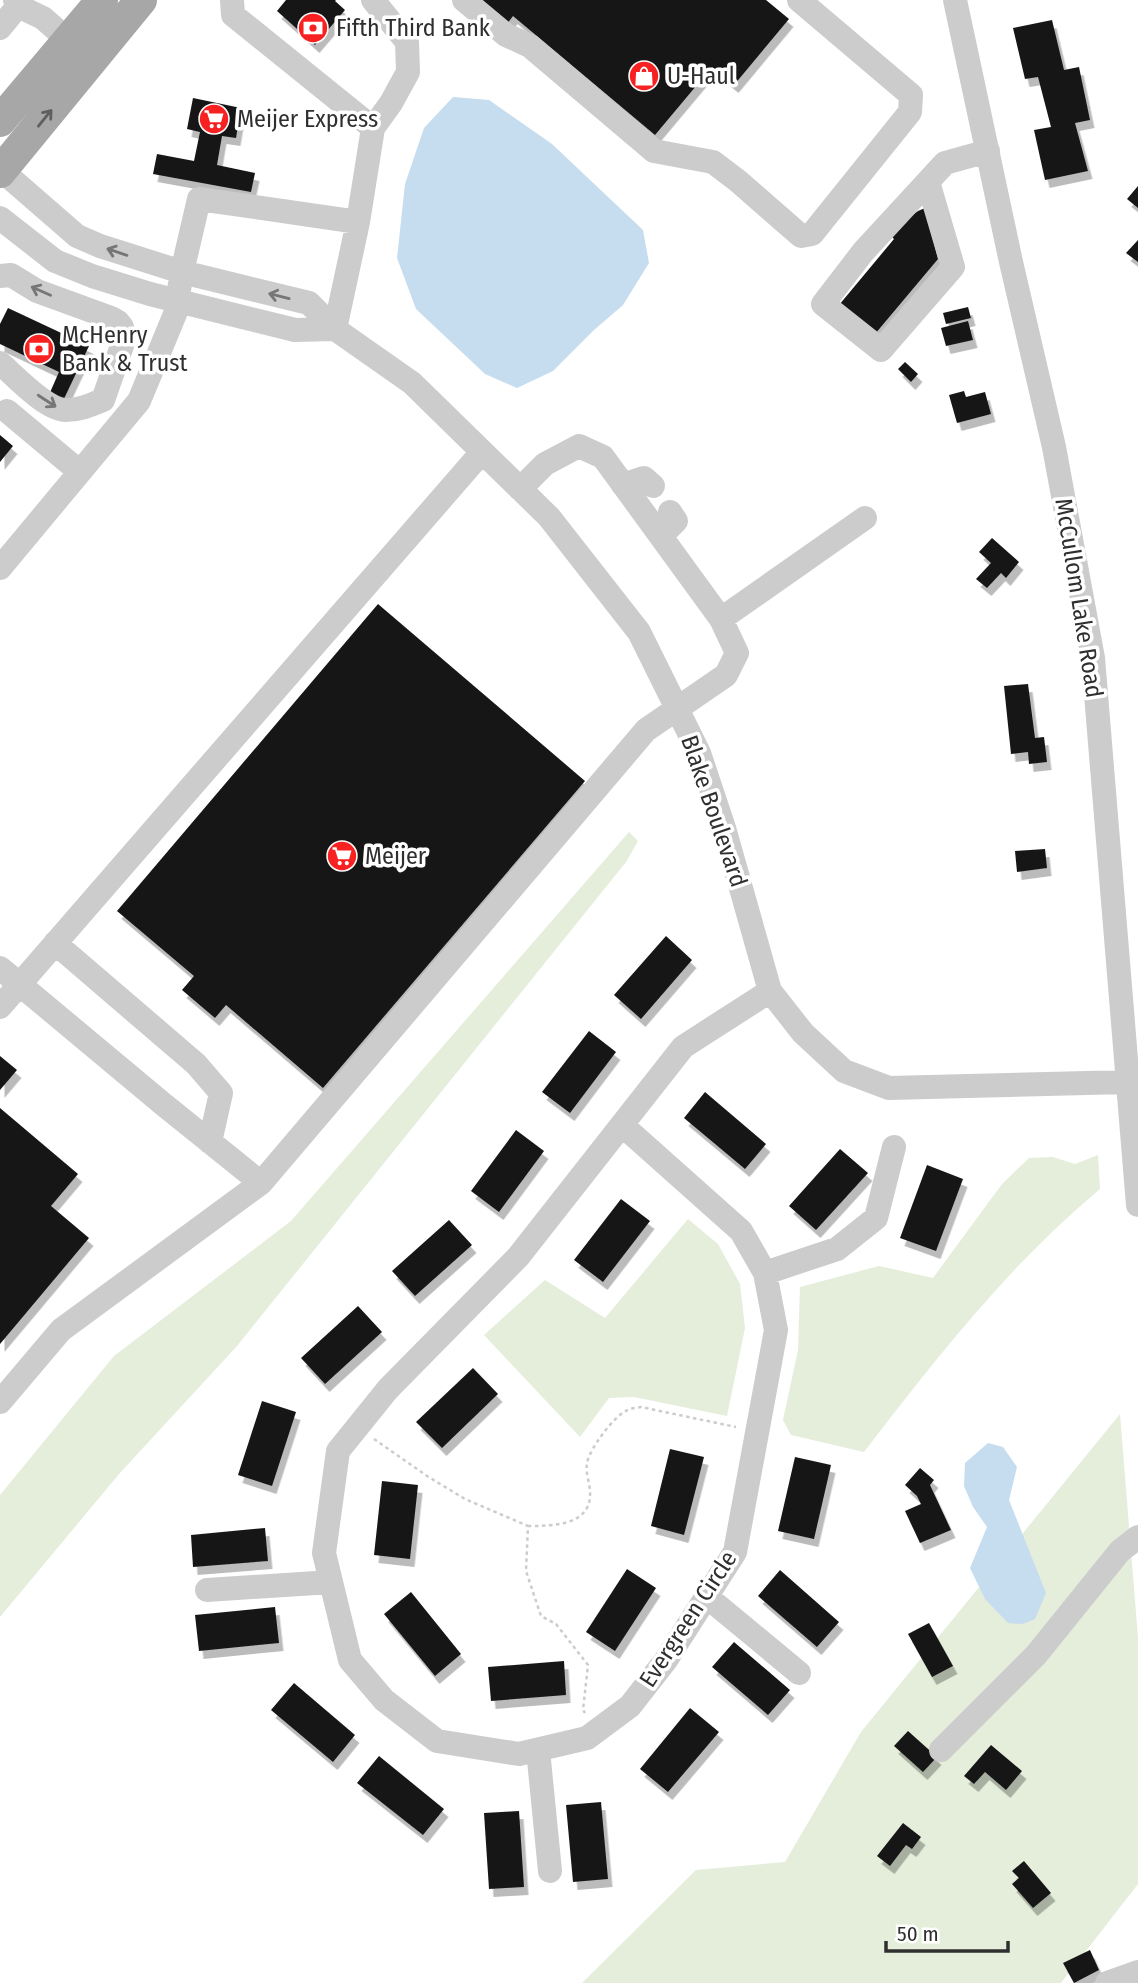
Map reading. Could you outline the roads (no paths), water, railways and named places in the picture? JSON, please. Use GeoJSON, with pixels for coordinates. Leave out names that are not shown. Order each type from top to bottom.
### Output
{"type":"FeatureCollection","features":[{"type":"Feature","properties":{"kind":"main road"},"geometry":{"type":"LineString","coordinates":[[0,121],[102,0]]}},
{"type":"Feature","properties":{"kind":"main road"},"geometry":{"type":"LineString","coordinates":[[0,171],[141,0]]}},
{"type":"Feature","properties":{"kind":"street"},"geometry":{"type":"LineString","coordinates":[[232,0],[233,15],[373,128]]}},
{"type":"Feature","properties":{"kind":"street"},"geometry":{"type":"LineString","coordinates":[[0,218],[55,261],[92,276],[177,301],[295,330],[335,330],[358,222],[373,128],[408,72],[407,42],[373,0]]}},
{"type":"Feature","properties":{"kind":"street"},"geometry":{"type":"LineString","coordinates":[[464,0],[506,35],[530,46],[654,151],[713,162],[802,236],[812,234],[910,112],[911,95],[799,0]]}},
{"type":"Feature","properties":{"kind":"street","name":"McCullom Lake Road"},"geometry":{"type":"LineString","coordinates":[[955,0],[1054,447],[1094,658],[1138,1205]]}},
{"type":"Feature","properties":{"kind":"street"},"geometry":{"type":"LineString","coordinates":[[0,28],[17,3],[43,18],[68,40]]}},
{"type":"Feature","properties":{"kind":"street"},"geometry":{"type":"LineString","coordinates":[[928,182],[953,267],[881,350],[823,304],[863,253],[945,163],[988,151]]}},
{"type":"Feature","properties":{"kind":"street","name":"Blake Boulevard"},"geometry":{"type":"LineString","coordinates":[[0,171],[77,236],[119,253],[182,272],[309,303],[335,330],[412,383],[549,517],[639,632],[699,753],[724,828],[770,991],[803,1033],[844,1071],[889,1088],[1128,1082]]}},
{"type":"Feature","properties":{"kind":"street"},"geometry":{"type":"LineString","coordinates":[[0,568],[139,401],[175,314],[199,199],[358,222]]}},
{"type":"Feature","properties":{"kind":"street"},"geometry":{"type":"LineString","coordinates":[[0,276],[11,275],[37,291],[118,322],[122,327],[124,340],[103,400],[83,408],[64,410],[44,401],[0,363]]}},
{"type":"Feature","properties":{"kind":"street"},"geometry":{"type":"LineString","coordinates":[[103,400],[125,417]]}},
{"type":"Feature","properties":{"kind":"street"},"geometry":{"type":"LineString","coordinates":[[7,411],[80,472]]}},
{"type":"Feature","properties":{"kind":"street"},"geometry":{"type":"LineString","coordinates":[[0,1402],[61,1330],[261,1183],[646,730],[726,675],[737,653],[721,619],[603,457],[579,446],[545,464],[520,489]]}},
{"type":"Feature","properties":{"kind":"street"},"geometry":{"type":"LineString","coordinates":[[0,1007],[482,452]]}},
{"type":"Feature","properties":{"kind":"street"},"geometry":{"type":"LineString","coordinates":[[623,485],[644,478],[653,486]]}},
{"type":"Feature","properties":{"kind":"street"},"geometry":{"type":"LineString","coordinates":[[661,536],[676,521],[670,512]]}},
{"type":"Feature","properties":{"kind":"street"},"geometry":{"type":"LineString","coordinates":[[721,619],[864,518]]}},
{"type":"Feature","properties":{"kind":"street"},"geometry":{"type":"LineString","coordinates":[[55,943],[196,1064],[221,1093],[210,1142]]}},
{"type":"Feature","properties":{"kind":"street"},"geometry":{"type":"LineString","coordinates":[[0,968],[261,1183]]}},
{"type":"Feature","properties":{"kind":"street","name":"Evergreen Circle"},"geometry":{"type":"LineString","coordinates":[[622,1125],[741,1231],[765,1273],[776,1330],[735,1552],[666,1660],[630,1706],[587,1738],[519,1754],[437,1741],[384,1700],[350,1660],[324,1553],[338,1451],[388,1389],[518,1257],[683,1047],[770,991]]}},
{"type":"Feature","properties":{"kind":"street"},"geometry":{"type":"LineString","coordinates":[[765,1273],[837,1249],[876,1218],[894,1147]]}},
{"type":"Feature","properties":{"kind":"street"},"geometry":{"type":"LineString","coordinates":[[941,1750],[1035,1655],[1120,1551],[1138,1537]]}},
{"type":"Feature","properties":{"kind":"street"},"geometry":{"type":"LineString","coordinates":[[207,1590],[331,1582]]}},
{"type":"Feature","properties":{"kind":"street"},"geometry":{"type":"LineString","coordinates":[[706,1596],[799,1672]]}},
{"type":"Feature","properties":{"kind":"street"},"geometry":{"type":"LineString","coordinates":[[538,1750],[550,1871]]}},
{"type":"Feature","properties":{"kind":"street"},"geometry":{"type":"LineString","coordinates":[[1107,1983],[1134,1976]]}},
{"type":"Feature","properties":{"kind":"water"},"geometry":{"type":"Polygon","coordinates":[[[453,97],[489,100],[552,144],[643,230],[649,263],[623,305],[553,371],[517,388],[485,374],[416,309],[397,258],[405,184],[424,128],[453,97]]]}},
{"type":"Feature","properties":{"kind":"water"},"geometry":{"type":"Polygon","coordinates":[[[988,1443],[1003,1447],[1017,1467],[1009,1500],[1046,1593],[1035,1619],[1023,1624],[1008,1623],[985,1599],[970,1568],[987,1527],[973,1507],[964,1486],[965,1463],[988,1443]]]}},
{"type":"Feature","properties":{"kind":"place","name":"Fifth Third Bank"},"geometry":{"type":"Point","coordinates":[313,28]}},
{"type":"Feature","properties":{"kind":"place","name":"U-Haul"},"geometry":{"type":"Point","coordinates":[644,76]}},
{"type":"Feature","properties":{"kind":"place","name":"Meijer Express"},"geometry":{"type":"Point","coordinates":[214,119]}},
{"type":"Feature","properties":{"kind":"place","name":"McHenry Bank & Trust"},"geometry":{"type":"Point","coordinates":[39,349]}},
{"type":"Feature","properties":{"kind":"place","name":"Meijer"},"geometry":{"type":"Point","coordinates":[342,856]}}]}
